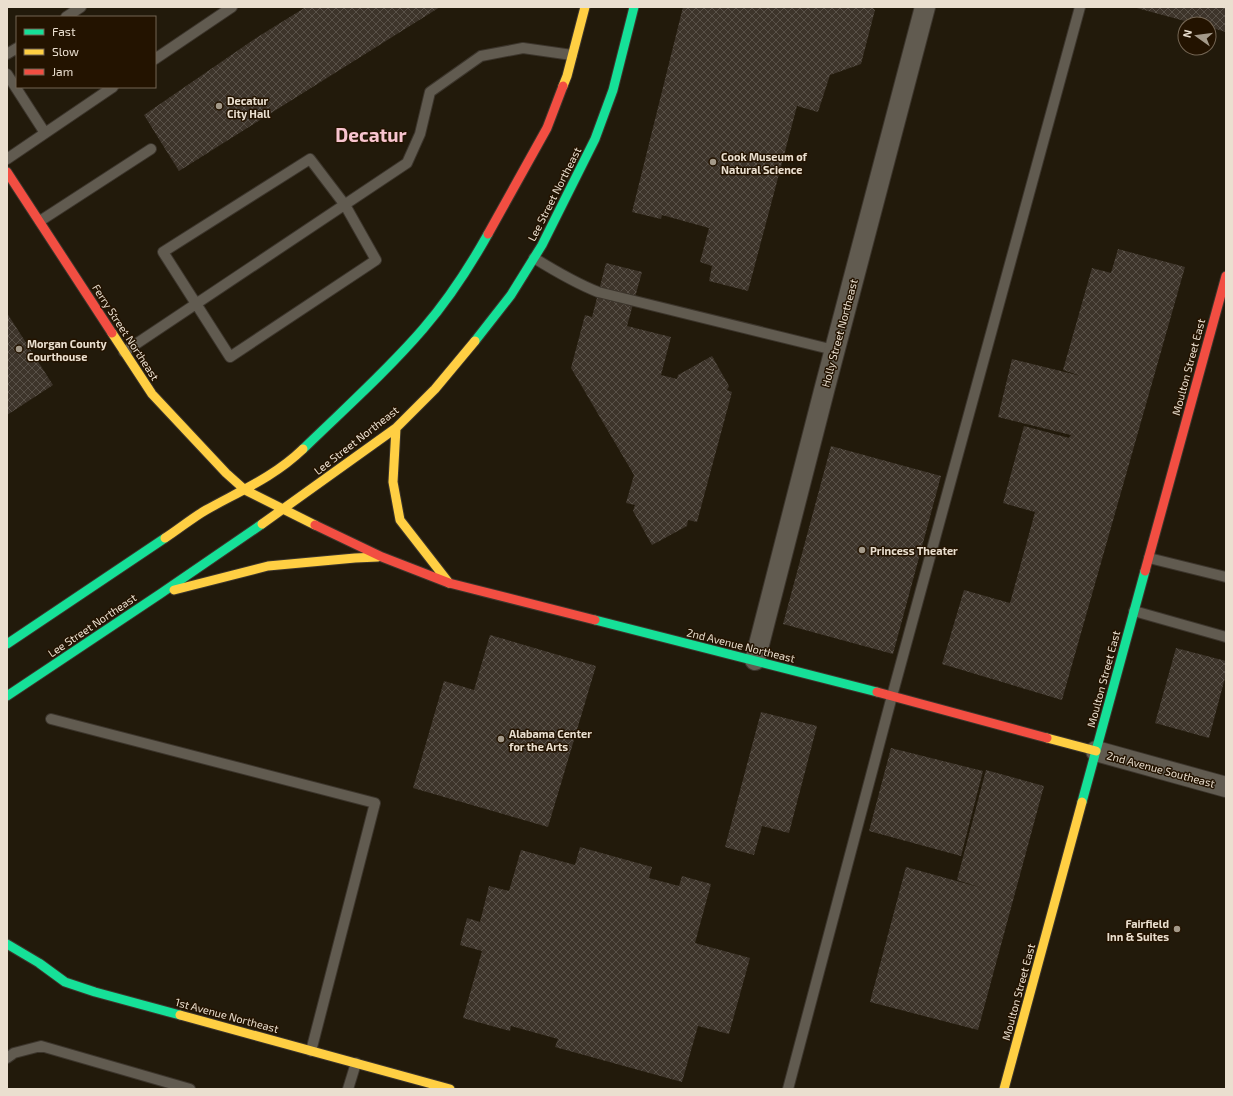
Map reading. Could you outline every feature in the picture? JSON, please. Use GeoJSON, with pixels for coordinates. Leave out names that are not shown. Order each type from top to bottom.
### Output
{"type":"FeatureCollection","features":[{"type":"Feature","properties":{"kind":"street"},"geometry":{"type":"LineString","coordinates":[[7,644],[205,511],[262,481],[295,457],[396,359],[423,330],[450,295],[475,258],[547,128],[567,76],[585,7]]}},
{"type":"Feature","properties":{"kind":"street","name":"Lee Street Northeast"},"geometry":{"type":"LineString","coordinates":[[7,696],[160,594],[301,497],[396,428],[435,389],[511,295],[542,245],[595,139],[613,90],[634,7]]}},
{"type":"Feature","properties":{"kind":"street","name":"Holly Street Northeast"},"geometry":{"type":"LineString","coordinates":[[755,660],[925,7]]}},
{"type":"Feature","properties":{"kind":"street","name":"Ferry Street Northeast"},"geometry":{"type":"LineString","coordinates":[[7,172],[152,394],[226,473],[245,490],[282,509]]}},
{"type":"Feature","properties":{"kind":"street","name":"Moulton Street East"},"geometry":{"type":"LineString","coordinates":[[1004,1089],[1226,276]]}},
{"type":"Feature","properties":{"kind":"street"},"geometry":{"type":"LineString","coordinates":[[396,428],[393,482],[400,520],[450,583]]}},
{"type":"Feature","properties":{"kind":"street"},"geometry":{"type":"LineString","coordinates":[[282,509],[382,557]]}},
{"type":"Feature","properties":{"kind":"street"},"geometry":{"type":"LineString","coordinates":[[160,594],[268,566],[382,557]]}},
{"type":"Feature","properties":{"kind":"street","name":"2nd Avenue Northeast"},"geometry":{"type":"LineString","coordinates":[[382,557],[450,583],[583,618],[755,660],[1096,752]]}},
{"type":"Feature","properties":{"kind":"street","name":"2nd Avenue Southeast"},"geometry":{"type":"LineString","coordinates":[[1096,752],[1226,787]]}},
{"type":"Feature","properties":{"kind":"street","name":"1st Avenue Northeast"},"geometry":{"type":"LineString","coordinates":[[8,947],[39,963],[65,982],[94,992],[450,1089]]}},
{"type":"Feature","properties":{"kind":"lane"},"geometry":{"type":"LineString","coordinates":[[68,16],[81,7]]}},
{"type":"Feature","properties":{"kind":"lane"},"geometry":{"type":"LineString","coordinates":[[156,58],[232,7]]}},
{"type":"Feature","properties":{"kind":"lane"},"geometry":{"type":"LineString","coordinates":[[788,1089],[892,696],[1080,7]]}},
{"type":"Feature","properties":{"kind":"lane"},"geometry":{"type":"LineString","coordinates":[[124,352],[407,163],[420,134],[430,92],[481,56],[523,48],[572,56]]}},
{"type":"Feature","properties":{"kind":"lane"},"geometry":{"type":"LineString","coordinates":[[7,54],[16,49]]}},
{"type":"Feature","properties":{"kind":"lane"},"geometry":{"type":"LineString","coordinates":[[7,74],[45,133]]}},
{"type":"Feature","properties":{"kind":"lane"},"geometry":{"type":"LineString","coordinates":[[7,159],[112,88]]}},
{"type":"Feature","properties":{"kind":"lane"},"geometry":{"type":"LineString","coordinates":[[40,221],[151,149]]}},
{"type":"Feature","properties":{"kind":"lane"},"geometry":{"type":"LineString","coordinates":[[310,159],[345,204],[376,260],[230,357],[163,252],[310,159]]}},
{"type":"Feature","properties":{"kind":"lane"},"geometry":{"type":"LineString","coordinates":[[534,258],[574,282],[598,292],[833,357]]}},
{"type":"Feature","properties":{"kind":"lane"},"geometry":{"type":"LineString","coordinates":[[1149,558],[1226,578]]}},
{"type":"Feature","properties":{"kind":"lane"},"geometry":{"type":"LineString","coordinates":[[1134,611],[1226,637]]}},
{"type":"Feature","properties":{"kind":"lane"},"geometry":{"type":"LineString","coordinates":[[51,719],[375,803],[311,1051]]}},
{"type":"Feature","properties":{"kind":"lane"},"geometry":{"type":"LineString","coordinates":[[7,1058],[14,1053],[41,1046],[190,1089]]}},
{"type":"Feature","properties":{"kind":"lane"},"geometry":{"type":"LineString","coordinates":[[348,1089],[356,1063]]}},
{"type":"Feature","properties":{"kind":"building"},"geometry":{"type":"Polygon","coordinates":[[[306,7],[440,7],[179,171],[144,115],[256,38],[306,7]]]}},
{"type":"Feature","properties":{"kind":"building","name":"Cook Museum of Natural Science"},"geometry":{"type":"Polygon","coordinates":[[[683,7],[872,7],[875,10],[861,64],[830,75],[818,112],[797,106],[748,291],[709,281],[712,266],[700,262],[709,228],[662,215],[661,219],[632,212],[683,7]]]}},
{"type":"Feature","properties":{"kind":"building"},"geometry":{"type":"Polygon","coordinates":[[[1133,7],[1226,7],[1226,32],[1217,29],[1217,16],[1177,16],[1177,19],[1133,7]]]}},
{"type":"Feature","properties":{"kind":"building"},"geometry":{"type":"Polygon","coordinates":[[[1118,249],[1185,267],[1062,700],[942,664],[964,590],[1010,603],[1035,512],[1003,503],[1024,426],[1069,438],[1071,435],[998,417],[1012,359],[1081,376],[1063,370],[1092,268],[1111,273],[1118,249]]]}},
{"type":"Feature","properties":{"kind":"building"},"geometry":{"type":"Polygon","coordinates":[[[606,263],[642,272],[627,326],[671,337],[661,375],[677,379],[678,375],[712,356],[729,386],[727,390],[732,392],[697,522],[688,520],[687,526],[652,545],[633,511],[635,505],[626,503],[634,475],[571,368],[585,315],[592,317],[606,263]]]}},
{"type":"Feature","properties":{"kind":"building","name":"Morgan County Courthouse"},"geometry":{"type":"Polygon","coordinates":[[[7,313],[53,385],[7,415],[7,313]]]}},
{"type":"Feature","properties":{"kind":"building","name":"Princess Theater"},"geometry":{"type":"Polygon","coordinates":[[[831,446],[941,476],[893,654],[783,624],[831,446]]]}},
{"type":"Feature","properties":{"kind":"building","name":"Alabama Center for the Arts"},"geometry":{"type":"Polygon","coordinates":[[[490,635],[596,666],[548,827],[413,788],[444,681],[474,690],[490,635]]]}},
{"type":"Feature","properties":{"kind":"building"},"geometry":{"type":"Polygon","coordinates":[[[1176,648],[1226,661],[1226,674],[1209,738],[1155,723],[1176,648]]]}},
{"type":"Feature","properties":{"kind":"building"},"geometry":{"type":"Polygon","coordinates":[[[761,712],[817,726],[789,833],[762,826],[754,855],[725,847],[761,712]]]}},
{"type":"Feature","properties":{"kind":"building"},"geometry":{"type":"Polygon","coordinates":[[[891,748],[983,771],[961,856],[869,831],[891,748]]]}},
{"type":"Feature","properties":{"kind":"building"},"geometry":{"type":"Polygon","coordinates":[[[986,770],[1044,786],[978,1030],[870,1002],[906,867],[982,888],[957,880],[986,770]]]}},
{"type":"Feature","properties":{"kind":"building"},"geometry":{"type":"Polygon","coordinates":[[[580,847],[652,867],[649,878],[679,886],[682,876],[711,884],[695,943],[750,958],[729,1034],[698,1026],[682,1082],[555,1047],[558,1039],[511,1026],[510,1031],[463,1018],[482,951],[460,945],[467,918],[480,922],[489,886],[509,891],[521,850],[575,865],[580,847]]]}},
{"type":"Feature","properties":{"kind":"traffic: fast"},"geometry":{"type":"LineString","coordinates":[[475,341],[511,295],[542,245],[595,139],[613,90],[634,7]]}},
{"type":"Feature","properties":{"kind":"traffic: fast"},"geometry":{"type":"LineString","coordinates":[[303,449],[379,376],[423,329],[458,283],[488,234]]}},
{"type":"Feature","properties":{"kind":"traffic: fast"},"geometry":{"type":"LineString","coordinates":[[7,696],[262,524]]}},
{"type":"Feature","properties":{"kind":"traffic: fast"},"geometry":{"type":"LineString","coordinates":[[7,644],[165,538]]}},
{"type":"Feature","properties":{"kind":"traffic: fast"},"geometry":{"type":"LineString","coordinates":[[1082,802],[1145,571]]}},
{"type":"Feature","properties":{"kind":"traffic: fast"},"geometry":{"type":"LineString","coordinates":[[595,620],[877,692]]}},
{"type":"Feature","properties":{"kind":"traffic: fast"},"geometry":{"type":"LineString","coordinates":[[7,944],[39,963],[65,982],[95,992],[180,1015]]}},
{"type":"Feature","properties":{"kind":"traffic: slow"},"geometry":{"type":"LineString","coordinates":[[563,86],[585,7]]}},
{"type":"Feature","properties":{"kind":"traffic: slow"},"geometry":{"type":"LineString","coordinates":[[112,333],[152,394],[226,473],[245,490],[315,525]]}},
{"type":"Feature","properties":{"kind":"traffic: slow"},"geometry":{"type":"LineString","coordinates":[[262,524],[396,428],[435,389],[475,341]]}},
{"type":"Feature","properties":{"kind":"traffic: slow"},"geometry":{"type":"LineString","coordinates":[[396,428],[393,482],[400,520],[449,583]]}},
{"type":"Feature","properties":{"kind":"traffic: slow"},"geometry":{"type":"LineString","coordinates":[[165,538],[201,513],[269,476],[303,449]]}},
{"type":"Feature","properties":{"kind":"traffic: slow"},"geometry":{"type":"LineString","coordinates":[[174,590],[268,566],[378,557]]}},
{"type":"Feature","properties":{"kind":"traffic: slow"},"geometry":{"type":"LineString","coordinates":[[1047,738],[1096,751]]}},
{"type":"Feature","properties":{"kind":"traffic: slow"},"geometry":{"type":"LineString","coordinates":[[1004,1089],[1082,802]]}},
{"type":"Feature","properties":{"kind":"traffic: slow"},"geometry":{"type":"LineString","coordinates":[[180,1015],[450,1089]]}},
{"type":"Feature","properties":{"kind":"traffic: jam"},"geometry":{"type":"LineString","coordinates":[[488,234],[547,128],[563,86]]}},
{"type":"Feature","properties":{"kind":"traffic: jam"},"geometry":{"type":"LineString","coordinates":[[7,172],[112,333]]}},
{"type":"Feature","properties":{"kind":"traffic: jam"},"geometry":{"type":"LineString","coordinates":[[1145,571],[1226,276]]}},
{"type":"Feature","properties":{"kind":"traffic: jam"},"geometry":{"type":"LineString","coordinates":[[315,525],[382,557],[449,583],[595,620]]}},
{"type":"Feature","properties":{"kind":"traffic: jam"},"geometry":{"type":"LineString","coordinates":[[877,692],[1047,738]]}},
{"type":"Feature","properties":{"kind":"place","name":"Decatur City Hall"},"geometry":{"type":"Point","coordinates":[219,106]}},
{"type":"Feature","properties":{"kind":"place","name":"Cook Museum of Natural Science"},"geometry":{"type":"Point","coordinates":[713,162]}},
{"type":"Feature","properties":{"kind":"place","name":"Morgan County Courthouse"},"geometry":{"type":"Point","coordinates":[19,349]}},
{"type":"Feature","properties":{"kind":"place","name":"Princess Theater"},"geometry":{"type":"Point","coordinates":[862,550]}},
{"type":"Feature","properties":{"kind":"place","name":"Alabama Center for the Arts"},"geometry":{"type":"Point","coordinates":[501,739]}},
{"type":"Feature","properties":{"kind":"place","name":"Fairfield Inn & Suites"},"geometry":{"type":"Point","coordinates":[1177,929]}},
{"type":"Feature","properties":{"kind":"district","name":"Decatur"},"geometry":{"type":"Point","coordinates":[371,134]}}]}
